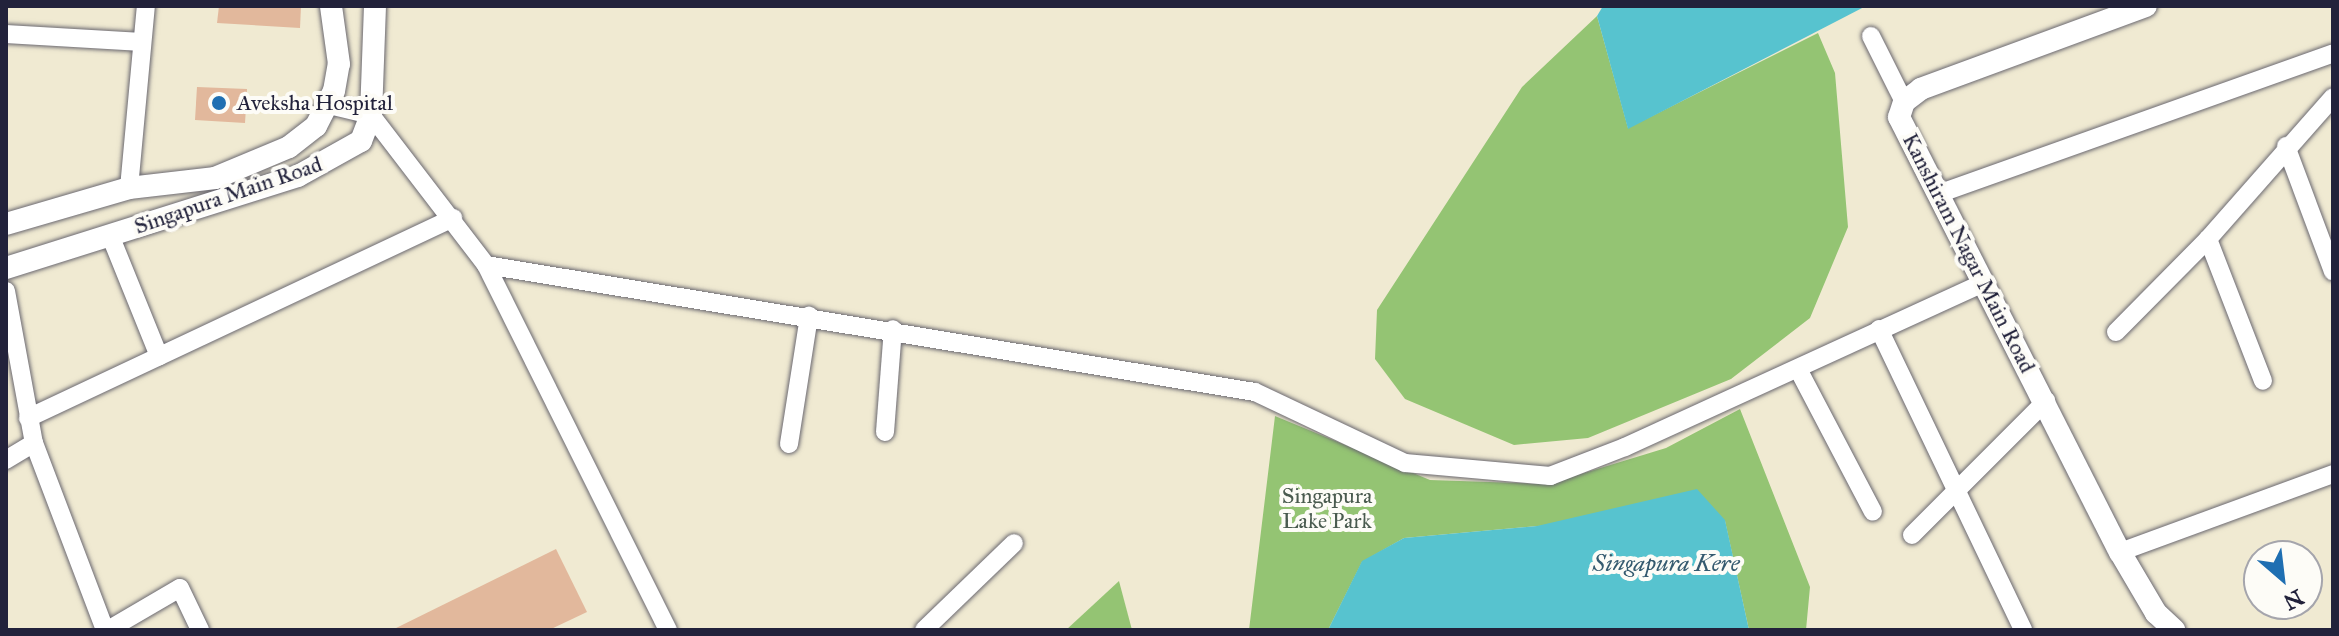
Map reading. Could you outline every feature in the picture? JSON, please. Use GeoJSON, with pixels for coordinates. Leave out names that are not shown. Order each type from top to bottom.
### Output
{"type":"FeatureCollection","features":[{"type":"Feature","properties":{"kind":"street"},"geometry":{"type":"LineString","coordinates":[[129,188],[146,6]]}},
{"type":"Feature","properties":{"kind":"street","name":"Singapura Main Road"},"geometry":{"type":"LineString","coordinates":[[6,224],[129,188],[215,178],[259,163],[316,126],[329,105],[339,64],[331,6]]}},
{"type":"Feature","properties":{"kind":"street"},"geometry":{"type":"LineString","coordinates":[[371,115],[375,6]]}},
{"type":"Feature","properties":{"kind":"street","name":"Kanshiram Nagar Main Road"},"geometry":{"type":"LineString","coordinates":[[2146,6],[1921,89],[1904,102],[1899,117],[2046,401],[2120,552],[2156,613],[2174,630]]}},
{"type":"Feature","properties":{"kind":"street"},"geometry":{"type":"LineString","coordinates":[[6,34],[142,42]]}},
{"type":"Feature","properties":{"kind":"street"},"geometry":{"type":"LineString","coordinates":[[1871,36],[1904,102]]}},
{"type":"Feature","properties":{"kind":"street"},"geometry":{"type":"LineString","coordinates":[[1938,194],[2333,53]]}},
{"type":"Feature","properties":{"kind":"street"},"geometry":{"type":"LineString","coordinates":[[2116,332],[2208,239],[2286,146],[2333,97]]}},
{"type":"Feature","properties":{"kind":"street"},"geometry":{"type":"LineString","coordinates":[[329,105],[371,115],[453,218],[486,265],[668,630]]}},
{"type":"Feature","properties":{"kind":"street","name":"Singapura Main Road"},"geometry":{"type":"LineString","coordinates":[[6,268],[311,170],[361,141],[371,115]]}},
{"type":"Feature","properties":{"kind":"street"},"geometry":{"type":"LineString","coordinates":[[2286,146],[2333,272]]}},
{"type":"Feature","properties":{"kind":"street"},"geometry":{"type":"LineString","coordinates":[[28,418],[453,218]]}},
{"type":"Feature","properties":{"kind":"street"},"geometry":{"type":"LineString","coordinates":[[110,235],[159,356]]}},
{"type":"Feature","properties":{"kind":"street"},"geometry":{"type":"LineString","coordinates":[[2208,239],[2263,381]]}},
{"type":"Feature","properties":{"kind":"street"},"geometry":{"type":"LineString","coordinates":[[486,265],[893,329],[1255,392],[1405,463],[1550,476],[1798,369],[1983,283]]}},
{"type":"Feature","properties":{"kind":"street"},"geometry":{"type":"LineString","coordinates":[[6,291],[34,443],[107,630],[180,588],[200,630]]}},
{"type":"Feature","properties":{"kind":"street"},"geometry":{"type":"LineString","coordinates":[[789,444],[809,316]]}},
{"type":"Feature","properties":{"kind":"street"},"geometry":{"type":"LineString","coordinates":[[885,432],[893,329]]}},
{"type":"Feature","properties":{"kind":"street"},"geometry":{"type":"LineString","coordinates":[[1879,329],[2023,630]]}},
{"type":"Feature","properties":{"kind":"street"},"geometry":{"type":"LineString","coordinates":[[1798,369],[1873,512]]}},
{"type":"Feature","properties":{"kind":"street"},"geometry":{"type":"LineString","coordinates":[[1912,535],[2046,401]]}},
{"type":"Feature","properties":{"kind":"street"},"geometry":{"type":"LineString","coordinates":[[6,460],[34,443]]}},
{"type":"Feature","properties":{"kind":"street"},"geometry":{"type":"LineString","coordinates":[[2120,552],[2333,474]]}},
{"type":"Feature","properties":{"kind":"street"},"geometry":{"type":"LineString","coordinates":[[924,630],[1014,543]]}},
{"type":"Feature","properties":{"kind":"green space"},"geometry":{"type":"Polygon","coordinates":[[[1597,16],[1628,128],[1818,33],[1835,73],[1848,227],[1810,318],[1731,379],[1588,438],[1514,445],[1405,399],[1375,359],[1377,310],[1522,87],[1597,16]]]}},
{"type":"Feature","properties":{"kind":"green space","name":"Singapura Lake Park"},"geometry":{"type":"Polygon","coordinates":[[[1740,409],[1810,587],[1806,630],[1749,630],[1725,521],[1537,526],[1404,538],[1362,562],[1328,630],[1249,630],[1275,416],[1430,480],[1548,484],[1666,448],[1740,409]]]}},
{"type":"Feature","properties":{"kind":"green space"},"geometry":{"type":"Polygon","coordinates":[[[1119,581],[1132,630],[1066,630],[1119,581]]]}},
{"type":"Feature","properties":{"kind":"water"},"geometry":{"type":"Polygon","coordinates":[[[1603,6],[1866,6],[1628,129],[1597,16],[1603,6]]]}},
{"type":"Feature","properties":{"kind":"water","name":"Singapura Kere"},"geometry":{"type":"Polygon","coordinates":[[[1697,489],[1725,520],[1749,630],[1328,630],[1362,561],[1404,538],[1537,526],[1697,489]]]}},
{"type":"Feature","properties":{"kind":"building"},"geometry":{"type":"Polygon","coordinates":[[[219,6],[301,6],[300,28],[217,23],[219,6]]]}},
{"type":"Feature","properties":{"kind":"building"},"geometry":{"type":"Polygon","coordinates":[[[197,87],[247,89],[245,123],[195,120],[197,87]]]}},
{"type":"Feature","properties":{"kind":"building"},"geometry":{"type":"Polygon","coordinates":[[[556,549],[587,612],[549,630],[392,630],[556,549]]]}},
{"type":"Feature","properties":{"kind":"place","name":"Aveksha Hospital"},"geometry":{"type":"Point","coordinates":[219,103]}}]}
